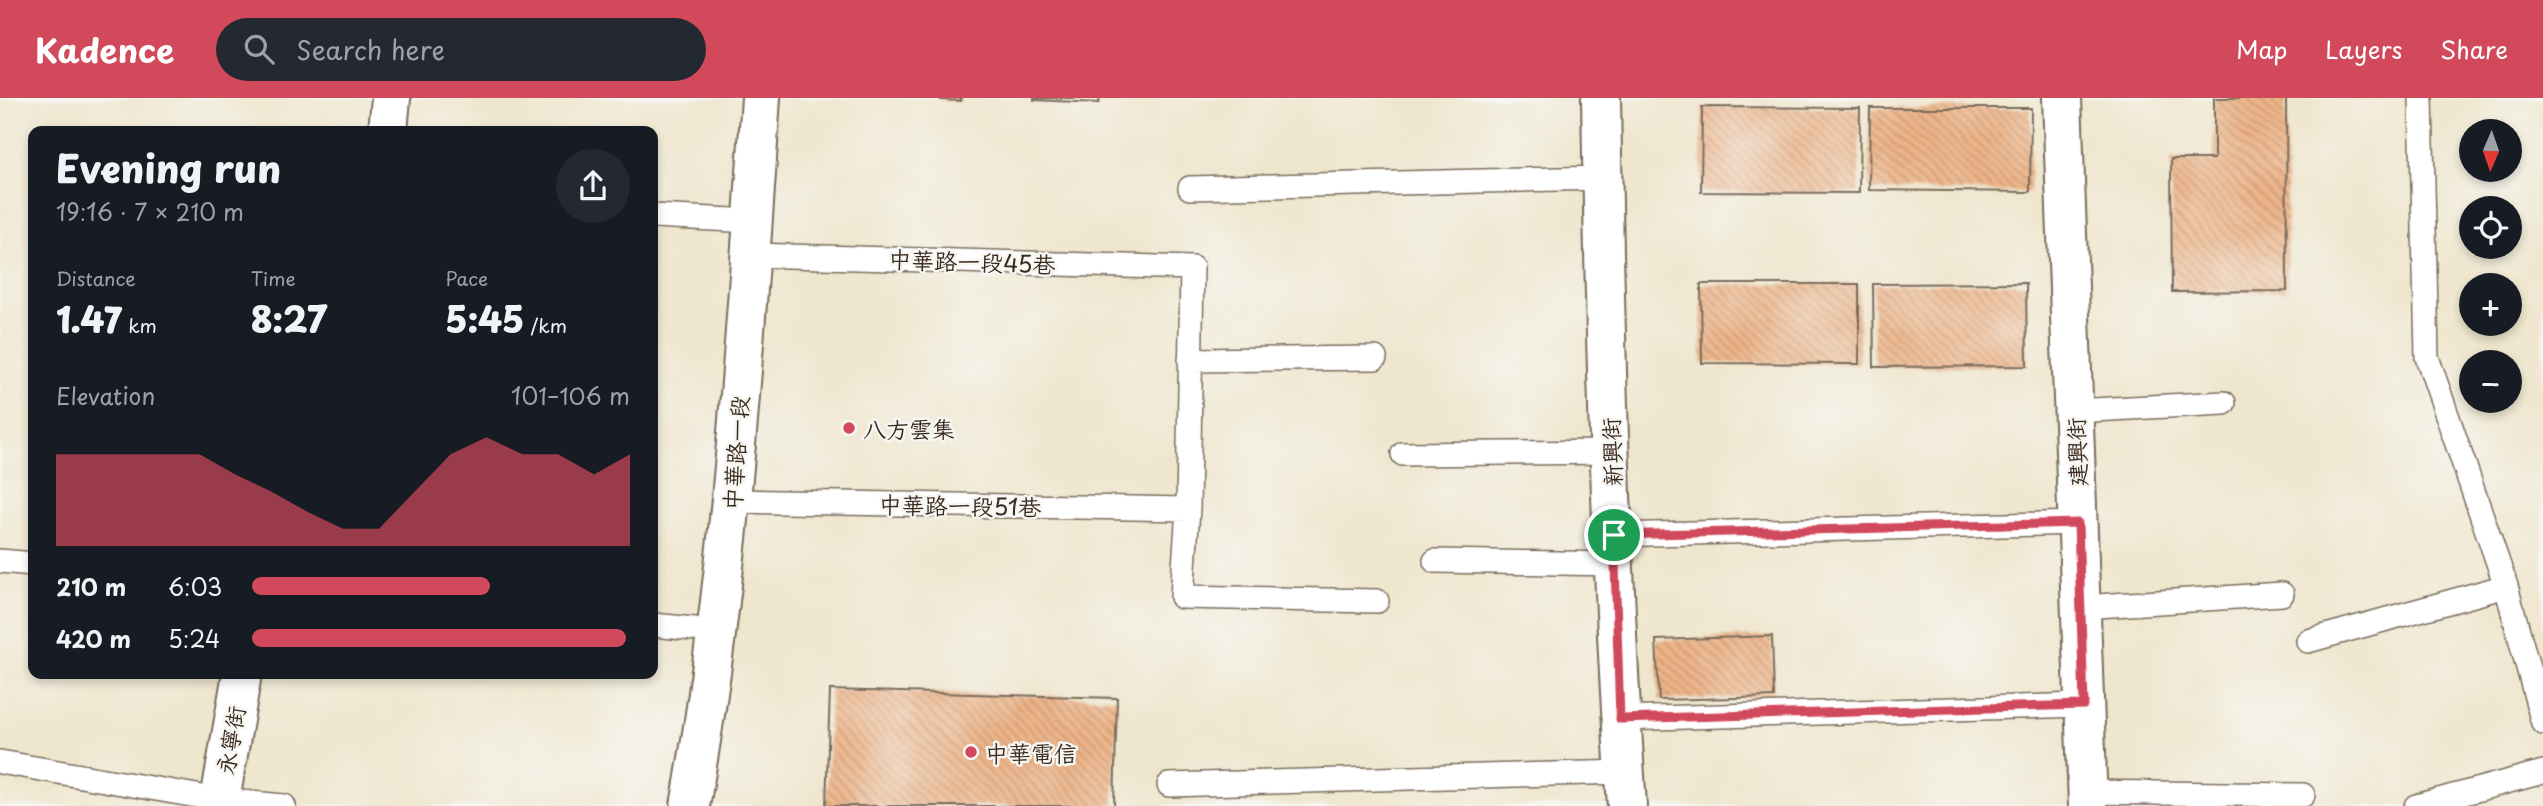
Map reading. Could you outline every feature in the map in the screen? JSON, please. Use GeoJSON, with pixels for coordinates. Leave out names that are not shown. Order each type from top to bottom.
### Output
{"type":"FeatureCollection","features":[{"type":"Feature","properties":{"kind":"street"},"geometry":{"type":"LineString","coordinates":[[388,126],[391,98]]}},
{"type":"Feature","properties":{"kind":"street","name":"中華路一段"},"geometry":{"type":"LineString","coordinates":[[690,806],[731,501],[761,98]]}},
{"type":"Feature","properties":{"kind":"street","name":"新興街"},"geometry":{"type":"LineString","coordinates":[[1601,98],[1620,719],[1626,789]]}},
{"type":"Feature","properties":{"kind":"street","name":"建興街"},"geometry":{"type":"LineString","coordinates":[[2062,98],[2087,799]]}},
{"type":"Feature","properties":{"kind":"street","name":"永寧街"},"geometry":{"type":"LineString","coordinates":[[219,803],[241,679]]}},
{"type":"Feature","properties":{"kind":"lane"},"geometry":{"type":"LineString","coordinates":[[2421,98],[2427,357],[2537,678],[2543,723]]}},
{"type":"Feature","properties":{"kind":"lane"},"geometry":{"type":"LineString","coordinates":[[1190,188],[1602,178]]}},
{"type":"Feature","properties":{"kind":"lane","name":"中華路一段45巷"},"geometry":{"type":"LineString","coordinates":[[658,217],[752,238],[1192,268],[1190,360]]}},
{"type":"Feature","properties":{"kind":"lane"},"geometry":{"type":"LineString","coordinates":[[1375,358],[1190,360],[1188,509],[1182,597],[1377,601]]}},
{"type":"Feature","properties":{"kind":"lane"},"geometry":{"type":"LineString","coordinates":[[2074,411],[2224,403]]}},
{"type":"Feature","properties":{"kind":"lane"},"geometry":{"type":"LineString","coordinates":[[1403,454],[1611,452]]}},
{"type":"Feature","properties":{"kind":"lane","name":"中華路一段51巷"},"geometry":{"type":"LineString","coordinates":[[731,501],[1188,509]]}},
{"type":"Feature","properties":{"kind":"lane"},"geometry":{"type":"LineString","coordinates":[[1434,561],[2078,523]]}},
{"type":"Feature","properties":{"kind":"lane"},"geometry":{"type":"LineString","coordinates":[[0,561],[28,564]]}},
{"type":"Feature","properties":{"kind":"lane"},"geometry":{"type":"LineString","coordinates":[[2308,641],[2507,586]]}},
{"type":"Feature","properties":{"kind":"lane"},"geometry":{"type":"LineString","coordinates":[[2082,607],[2282,594]]}},
{"type":"Feature","properties":{"kind":"lane"},"geometry":{"type":"LineString","coordinates":[[658,625],[715,631]]}},
{"type":"Feature","properties":{"kind":"lane"},"geometry":{"type":"LineString","coordinates":[[1620,719],[2084,705]]}},
{"type":"Feature","properties":{"kind":"lane"},"geometry":{"type":"LineString","coordinates":[[0,762],[219,803],[284,806]]}},
{"type":"Feature","properties":{"kind":"lane"},"geometry":{"type":"LineString","coordinates":[[2416,806],[2543,772]]}},
{"type":"Feature","properties":{"kind":"lane"},"geometry":{"type":"LineString","coordinates":[[1169,785],[1626,789]]}},
{"type":"Feature","properties":{"kind":"lane"},"geometry":{"type":"LineString","coordinates":[[2087,799],[2303,795]]}},
{"type":"Feature","properties":{"kind":"building"},"geometry":{"type":"Polygon","coordinates":[[[961,98],[961,101],[941,100],[961,98]]]}},
{"type":"Feature","properties":{"kind":"building"},"geometry":{"type":"Polygon","coordinates":[[[1034,98],[1100,98],[1099,103],[1034,98]]]}},
{"type":"Feature","properties":{"kind":"building"},"geometry":{"type":"Polygon","coordinates":[[[2214,98],[2286,98],[2287,291],[2172,292],[2171,159],[2214,159],[2214,98]]]}},
{"type":"Feature","properties":{"kind":"building"},"geometry":{"type":"Polygon","coordinates":[[[1702,107],[1860,108],[1859,193],[1701,192],[1702,107]]]}},
{"type":"Feature","properties":{"kind":"building"},"geometry":{"type":"Polygon","coordinates":[[[1870,108],[2031,108],[2030,192],[1869,190],[1870,108]]]}},
{"type":"Feature","properties":{"kind":"building"},"geometry":{"type":"Polygon","coordinates":[[[2026,283],[2027,366],[1874,367],[1873,284],[2026,283]]]}},
{"type":"Feature","properties":{"kind":"building"},"geometry":{"type":"Polygon","coordinates":[[[1701,284],[1859,284],[1859,364],[1702,363],[1701,284]]]}},
{"type":"Feature","properties":{"kind":"building"},"geometry":{"type":"Polygon","coordinates":[[[1772,636],[1774,697],[1659,700],[1656,640],[1772,636]]]}},
{"type":"Feature","properties":{"kind":"building","name":"中華電信"},"geometry":{"type":"Polygon","coordinates":[[[830,690],[1117,698],[1114,806],[826,806],[830,690]]]}},
{"type":"Feature","properties":{"kind":"place","name":"八方雲集"},"geometry":{"type":"Point","coordinates":[849,428]}},
{"type":"Feature","properties":{"kind":"place","name":"中華電信"},"geometry":{"type":"Point","coordinates":[971,752]}},
{"type":"Feature","properties":{"kind":"route"},"geometry":{"type":"LineString","coordinates":[[2078,523],[2084,705],[1620,719],[1614,535],[2078,523]]}}]}
